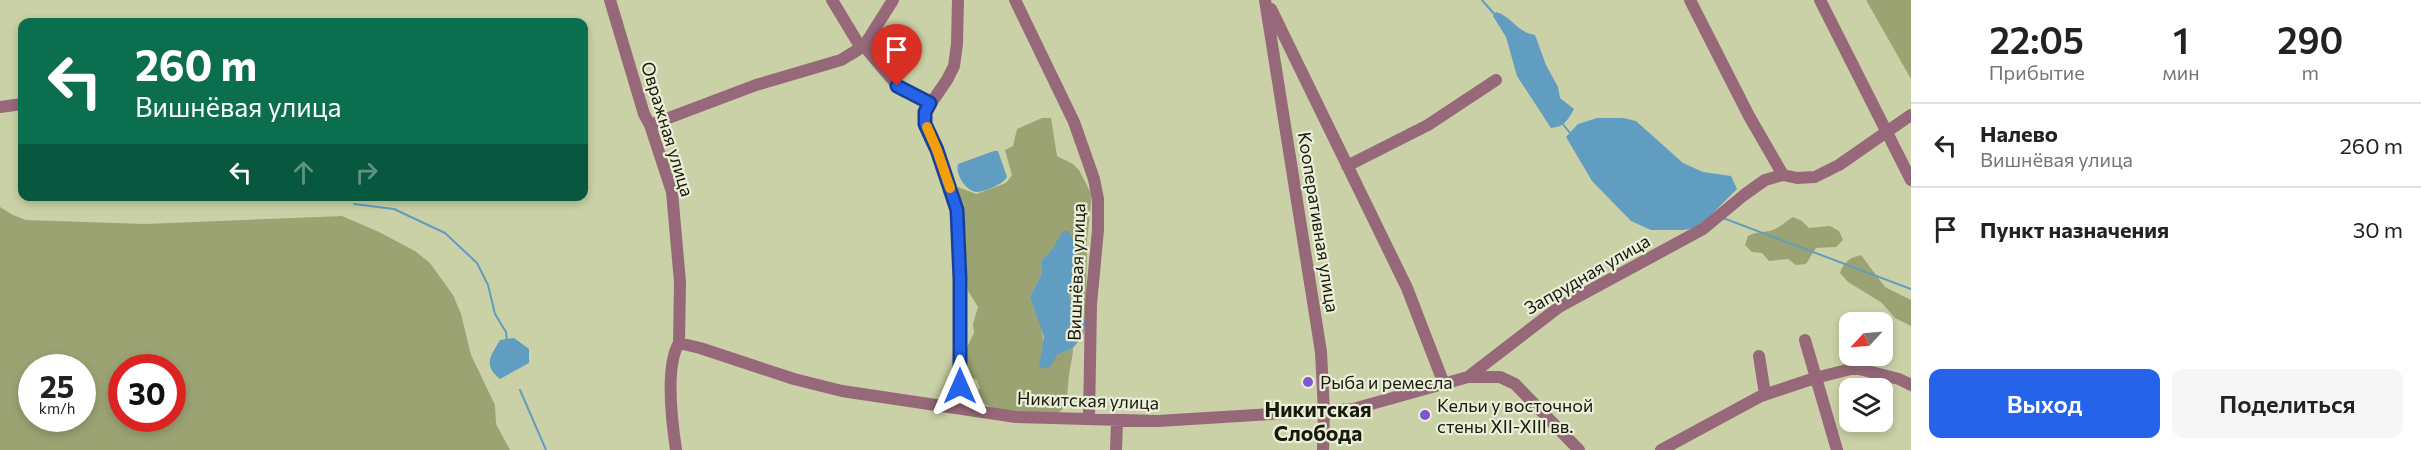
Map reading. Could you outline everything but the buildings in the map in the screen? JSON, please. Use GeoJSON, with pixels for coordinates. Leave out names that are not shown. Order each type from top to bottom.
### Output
{"type":"FeatureCollection","features":[{"type":"Feature","properties":{"kind":"street","name":"Овражная улица"},"geometry":{"type":"LineString","coordinates":[[610,0],[644,114],[650,125],[672,192],[680,282],[679,344],[674,351],[672,386],[676,450]]}},
{"type":"Feature","properties":{"kind":"street"},"geometry":{"type":"LineString","coordinates":[[832,0],[862,47],[897,86],[930,103]]}},
{"type":"Feature","properties":{"kind":"street"},"geometry":{"type":"LineString","coordinates":[[650,125],[756,85],[825,66],[862,47],[893,0]]}},
{"type":"Feature","properties":{"kind":"street"},"geometry":{"type":"LineString","coordinates":[[958,0],[954,66],[925,112],[925,124],[937,150],[957,210],[960,279],[960,407]]}},
{"type":"Feature","properties":{"kind":"street","name":"Вишнёвая улица"},"geometry":{"type":"LineString","coordinates":[[1015,0],[1074,122],[1094,179],[1098,199],[1098,230],[1091,304],[1089,419]]}},
{"type":"Feature","properties":{"kind":"street"},"geometry":{"type":"LineString","coordinates":[[1266,0],[1284,31],[1407,288],[1444,384]]}},
{"type":"Feature","properties":{"kind":"street","name":"Кооперативная улица"},"geometry":{"type":"LineString","coordinates":[[1266,0],[1321,351],[1323,450]]}},
{"type":"Feature","properties":{"kind":"street"},"geometry":{"type":"LineString","coordinates":[[1690,0],[1749,116],[1784,175],[1815,177],[1839,165],[1911,116]]}},
{"type":"Feature","properties":{"kind":"street"},"geometry":{"type":"LineString","coordinates":[[1820,0],[1886,134],[1910,177]]}},
{"type":"Feature","properties":{"kind":"street"},"geometry":{"type":"LineString","coordinates":[[1347,166],[1428,125],[1496,80]]}},
{"type":"Feature","properties":{"kind":"street"},"geometry":{"type":"LineString","coordinates":[[0,107],[18,105]]}},
{"type":"Feature","properties":{"kind":"street","name":"Запрудная улица"},"geometry":{"type":"LineString","coordinates":[[1324,412],[1353,409],[1468,377],[1559,307],[1703,229],[1765,180],[1784,175]]}},
{"type":"Feature","properties":{"kind":"street"},"geometry":{"type":"LineString","coordinates":[[1805,340],[1837,450]]}},
{"type":"Feature","properties":{"kind":"street","name":"Никитская улица"},"geometry":{"type":"LineString","coordinates":[[679,344],[700,348],[794,379],[842,391],[1016,417],[1158,421],[1324,412]]}},
{"type":"Feature","properties":{"kind":"street"},"geometry":{"type":"LineString","coordinates":[[1759,356],[1765,394]]}},
{"type":"Feature","properties":{"kind":"street"},"geometry":{"type":"LineString","coordinates":[[1661,450],[1765,394],[1815,378],[1855,369],[1911,384]]}},
{"type":"Feature","properties":{"kind":"street"},"geometry":{"type":"LineString","coordinates":[[1468,377],[1500,377],[1515,384],[1554,421],[1579,450]]}},
{"type":"Feature","properties":{"kind":"street"},"geometry":{"type":"LineString","coordinates":[[1116,450],[1117,420]]}},
{"type":"Feature","properties":{"kind":"green space"},"geometry":{"type":"Polygon","coordinates":[[[1866,0],[1911,0],[1911,79],[1866,0]]]}},
{"type":"Feature","properties":{"kind":"green space"},"geometry":{"type":"Polygon","coordinates":[[[1042,118],[1051,118],[1057,156],[1073,164],[1079,170],[1092,195],[1087,240],[1086,322],[1069,298],[1075,274],[1051,252],[1041,261],[1042,273],[1030,297],[1039,319],[1044,342],[1057,355],[1073,348],[1067,398],[1063,408],[1056,415],[1002,411],[992,408],[975,395],[980,388],[977,380],[969,376],[966,349],[974,333],[973,324],[978,307],[968,291],[964,220],[956,194],[958,187],[976,194],[1006,183],[1012,175],[1005,150],[1013,146],[1017,129],[1042,118]]]}},
{"type":"Feature","properties":{"kind":"green space"},"geometry":{"type":"Polygon","coordinates":[[[0,207],[26,220],[145,224],[342,216],[379,232],[415,251],[430,263],[453,295],[461,314],[471,355],[495,405],[496,424],[510,450],[0,450],[0,207]]]}},
{"type":"Feature","properties":{"kind":"green space"},"geometry":{"type":"Polygon","coordinates":[[[1793,217],[1802,221],[1809,228],[1830,226],[1839,231],[1843,240],[1836,247],[1816,248],[1806,264],[1796,265],[1788,259],[1769,261],[1762,253],[1752,252],[1745,245],[1748,236],[1773,230],[1793,217]]]}},
{"type":"Feature","properties":{"kind":"green space"},"geometry":{"type":"Polygon","coordinates":[[[1861,255],[1885,287],[1911,300],[1911,326],[1895,318],[1893,312],[1890,312],[1882,303],[1848,282],[1840,273],[1843,266],[1861,255]]]}},
{"type":"Feature","properties":{"kind":"water"},"geometry":{"type":"Polygon","coordinates":[[[1496,12],[1507,17],[1523,31],[1535,35],[1546,65],[1558,87],[1560,98],[1574,109],[1568,120],[1562,124],[1551,128],[1517,76],[1506,37],[1493,16],[1496,12]]]}},
{"type":"Feature","properties":{"kind":"water"},"geometry":{"type":"Polygon","coordinates":[[[1597,118],[1623,118],[1636,121],[1683,163],[1703,172],[1731,176],[1737,189],[1699,227],[1684,230],[1651,230],[1631,221],[1592,181],[1566,137],[1578,124],[1597,118]]]}},
{"type":"Feature","properties":{"kind":"water"},"geometry":{"type":"Polygon","coordinates":[[[998,151],[1007,177],[998,185],[985,190],[978,192],[969,189],[958,173],[958,164],[998,151]]]}},
{"type":"Feature","properties":{"kind":"water"},"geometry":{"type":"Polygon","coordinates":[[[1063,231],[1069,231],[1077,251],[1069,298],[1086,322],[1083,336],[1073,348],[1057,355],[1051,366],[1044,369],[1039,367],[1044,337],[1030,297],[1042,273],[1041,261],[1051,251],[1063,231]]]}},
{"type":"Feature","properties":{"kind":"water"},"geometry":{"type":"Polygon","coordinates":[[[514,338],[529,349],[529,363],[500,379],[491,369],[491,356],[500,340],[514,338]]]}},
{"type":"Feature","properties":{"kind":"waterway"},"geometry":{"type":"LineString","coordinates":[[1482,0],[1496,16]]}},
{"type":"Feature","properties":{"kind":"waterway"},"geometry":{"type":"LineString","coordinates":[[1562,123],[1570,133]]}},
{"type":"Feature","properties":{"kind":"waterway"},"geometry":{"type":"LineString","coordinates":[[354,204],[394,209],[445,233],[477,263],[488,285],[495,314],[506,332],[507,341]]}},
{"type":"Feature","properties":{"kind":"waterway"},"geometry":{"type":"LineString","coordinates":[[1723,218],[1911,289]]}},
{"type":"Feature","properties":{"kind":"waterway"},"geometry":{"type":"LineString","coordinates":[[520,390],[546,450]]}},
{"type":"Feature","properties":{"kind":"slow traffic"},"geometry":{"type":"LineString","coordinates":[[927,127],[950,188]]}},
{"type":"Feature","properties":{"kind":"place","name":"Рыба и ремесла"},"geometry":{"type":"Point","coordinates":[1308,382]}},
{"type":"Feature","properties":{"kind":"place","name":"Кельи у восточной стены XII-XIII вв."},"geometry":{"type":"Point","coordinates":[1425,415]}},
{"type":"Feature","properties":{"kind":"district","name":"Никитская Слобода"},"geometry":{"type":"Point","coordinates":[1318,420]}},
{"type":"Feature","properties":{"kind":"route"},"geometry":{"type":"LineString","coordinates":[[897,86],[930,103],[925,112],[925,124],[937,150],[957,210],[960,279],[960,386]]}}]}
